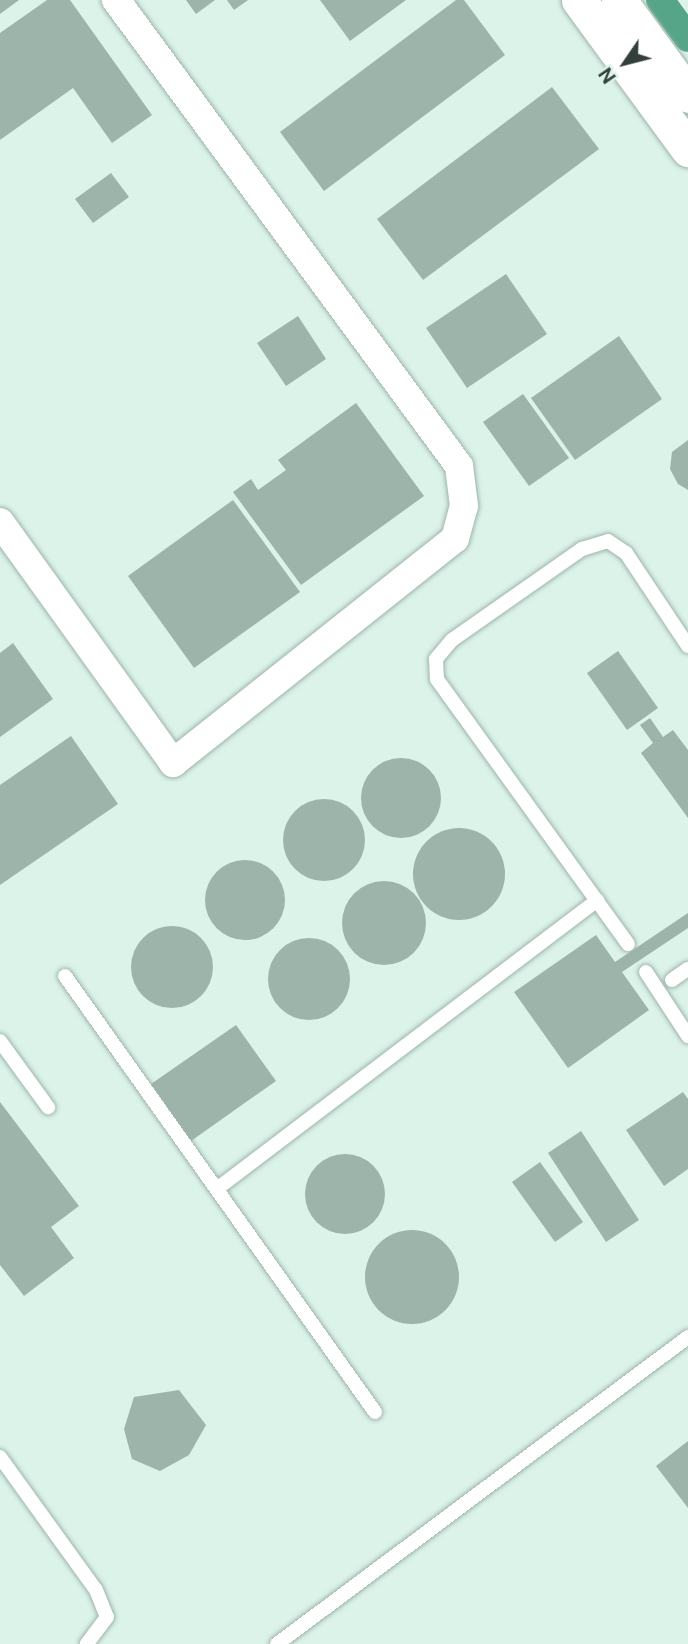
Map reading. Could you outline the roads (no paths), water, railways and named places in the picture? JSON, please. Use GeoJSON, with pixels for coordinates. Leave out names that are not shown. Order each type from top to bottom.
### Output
{"type":"FeatureCollection","features":[{"type":"Feature","properties":{"kind":"street"},"geometry":{"type":"LineString","coordinates":[[0,522],[173,763],[455,539],[464,506],[458,466],[116,0]]}},
{"type":"Feature","properties":{"kind":"street"},"geometry":{"type":"LineString","coordinates":[[579,0],[688,149]]}},
{"type":"Feature","properties":{"kind":"street"},"geometry":{"type":"LineString","coordinates":[[619,0],[688,95]]}},
{"type":"Feature","properties":{"kind":"lane"},"geometry":{"type":"LineString","coordinates":[[628,944],[437,679],[436,659],[452,640],[582,549],[608,541],[626,553],[688,646]]}},
{"type":"Feature","properties":{"kind":"lane"},"geometry":{"type":"LineString","coordinates":[[218,1188],[597,900]]}},
{"type":"Feature","properties":{"kind":"lane"},"geometry":{"type":"LineString","coordinates":[[672,980],[688,969]]}},
{"type":"Feature","properties":{"kind":"lane"},"geometry":{"type":"LineString","coordinates":[[646,972],[688,1035]]}},
{"type":"Feature","properties":{"kind":"lane"},"geometry":{"type":"LineString","coordinates":[[65,976],[375,1412]]}},
{"type":"Feature","properties":{"kind":"lane"},"geometry":{"type":"LineString","coordinates":[[0,1041],[48,1107]]}},
{"type":"Feature","properties":{"kind":"lane"},"geometry":{"type":"LineString","coordinates":[[277,1644],[688,1337]]}},
{"type":"Feature","properties":{"kind":"lane"},"geometry":{"type":"LineString","coordinates":[[0,1457],[96,1590],[107,1617],[88,1644]]}},
{"type":"Feature","properties":{"kind":"waterway"},"geometry":{"type":"LineString","coordinates":[[660,0],[688,38]]}}]}
